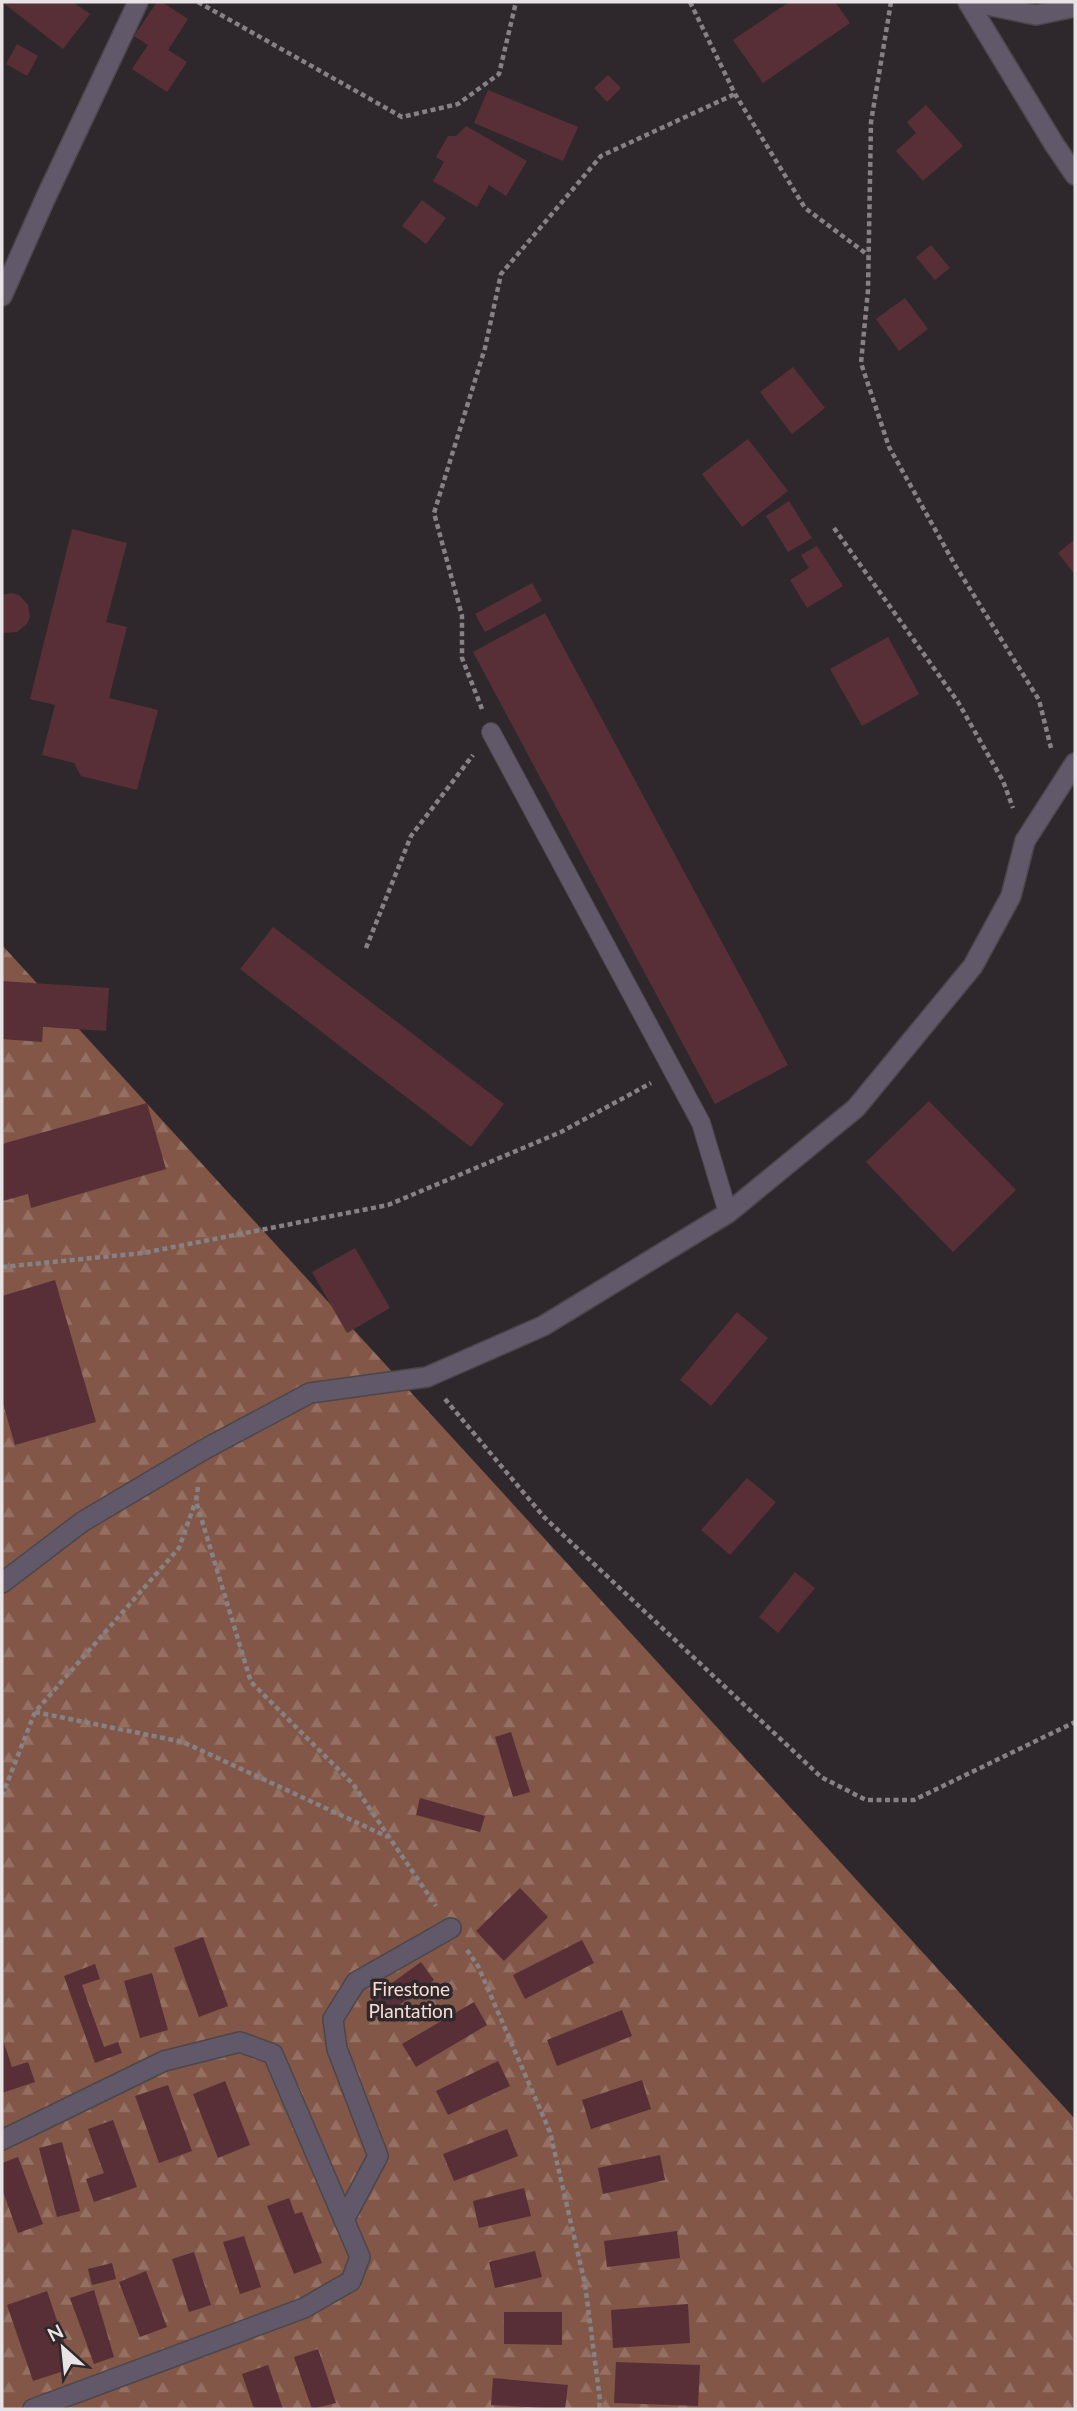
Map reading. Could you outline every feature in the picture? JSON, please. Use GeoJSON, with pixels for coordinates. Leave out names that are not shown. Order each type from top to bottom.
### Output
{"type":"FeatureCollection","features":[{"type":"Feature","properties":{"kind":"street"},"geometry":{"type":"LineString","coordinates":[[2,296],[138,2]]}},
{"type":"Feature","properties":{"kind":"street"},"geometry":{"type":"LineString","coordinates":[[970,2],[1036,15],[1075,7]]}},
{"type":"Feature","properties":{"kind":"street"},"geometry":{"type":"LineString","coordinates":[[970,2],[1075,175]]}},
{"type":"Feature","properties":{"kind":"street"},"geometry":{"type":"LineString","coordinates":[[2,1583],[82,1522],[205,1449],[310,1393],[427,1377],[543,1326],[728,1213],[856,1108],[973,966],[1011,896],[1025,841],[1075,763]]}},
{"type":"Feature","properties":{"kind":"street"},"geometry":{"type":"LineString","coordinates":[[344,2220],[378,2156],[337,2049],[333,2019],[356,1982],[451,1928]]}},
{"type":"Feature","properties":{"kind":"street"},"geometry":{"type":"LineString","coordinates":[[2,2140],[164,2061],[240,2042],[272,2054],[360,2257],[351,2281],[304,2308],[33,2409]]}},
{"type":"Feature","properties":{"kind":"lane"},"geometry":{"type":"LineString","coordinates":[[491,732],[701,1123],[728,1213]]}},
{"type":"Feature","properties":{"kind":"path"},"geometry":{"type":"LineString","coordinates":[[198,2],[402,117],[458,104],[499,74],[516,2]]}},
{"type":"Feature","properties":{"kind":"path"},"geometry":{"type":"LineString","coordinates":[[690,2],[735,94],[805,208],[869,255]]}},
{"type":"Feature","properties":{"kind":"path"},"geometry":{"type":"LineString","coordinates":[[891,2],[871,122],[869,255],[861,363],[889,447],[955,565],[1039,700],[1060,787]]}},
{"type":"Feature","properties":{"kind":"path"},"geometry":{"type":"LineString","coordinates":[[366,948],[411,836],[491,732],[462,658],[462,616],[434,513],[485,348],[501,274],[601,156],[735,94]]}},
{"type":"Feature","properties":{"kind":"path"},"geometry":{"type":"LineString","coordinates":[[834,528],[958,702],[1003,780],[1025,841]]}},
{"type":"Feature","properties":{"kind":"path"},"geometry":{"type":"LineString","coordinates":[[2,1267],[143,1253],[388,1205],[561,1132],[673,1072]]}},
{"type":"Feature","properties":{"kind":"path"},"geometry":{"type":"LineString","coordinates":[[427,1377],[544,1517],[821,1777],[866,1800],[914,1800],[1075,1722]]}},
{"type":"Feature","properties":{"kind":"path"},"geometry":{"type":"LineString","coordinates":[[2,1796],[35,1712],[179,1548],[196,1501]]}},
{"type":"Feature","properties":{"kind":"path"},"geometry":{"type":"LineString","coordinates":[[35,1712],[183,1742],[389,1837]]}},
{"type":"Feature","properties":{"kind":"green space","name":"Firestone Plantation"},"geometry":{"type":"Polygon","coordinates":[[[2,945],[1075,2119],[1075,2409],[2,2409],[2,945]]]}},
{"type":"Feature","properties":{"kind":"building"},"geometry":{"type":"Polygon","coordinates":[[[2,2],[73,2],[90,14],[63,49],[2,2]]]}},
{"type":"Feature","properties":{"kind":"building"},"geometry":{"type":"Polygon","coordinates":[[[157,2],[162,2],[188,19],[168,50],[187,62],[167,92],[132,69],[148,45],[134,36],[157,2]]]}},
{"type":"Feature","properties":{"kind":"building"},"geometry":{"type":"Polygon","coordinates":[[[789,2],[835,2],[850,23],[763,83],[733,40],[789,2]]]}},
{"type":"Feature","properties":{"kind":"building"},"geometry":{"type":"Polygon","coordinates":[[[17,44],[38,56],[27,76],[6,64],[17,44]]]}},
{"type":"Feature","properties":{"kind":"building"},"geometry":{"type":"Polygon","coordinates":[[[608,75],[621,88],[607,102],[594,88],[608,75]]]}},
{"type":"Feature","properties":{"kind":"building"},"geometry":{"type":"Polygon","coordinates":[[[488,90],[578,127],[563,161],[474,123],[488,90]]]}},
{"type":"Feature","properties":{"kind":"building"},"geometry":{"type":"Polygon","coordinates":[[[926,105],[963,146],[923,181],[896,151],[916,133],[907,122],[926,105]]]}},
{"type":"Feature","properties":{"kind":"building"},"geometry":{"type":"Polygon","coordinates":[[[466,126],[527,161],[506,196],[489,185],[477,207],[433,181],[444,162],[436,157],[448,136],[456,136],[466,126]]]}},
{"type":"Feature","properties":{"kind":"building"},"geometry":{"type":"Polygon","coordinates":[[[422,200],[446,218],[426,244],[402,226],[422,200]]]}},
{"type":"Feature","properties":{"kind":"building"},"geometry":{"type":"Polygon","coordinates":[[[931,245],[950,268],[935,280],[916,257],[931,245]]]}},
{"type":"Feature","properties":{"kind":"building"},"geometry":{"type":"Polygon","coordinates":[[[905,298],[928,329],[899,351],[876,319],[905,298]]]}},
{"type":"Feature","properties":{"kind":"building"},"geometry":{"type":"Polygon","coordinates":[[[793,367],[825,408],[792,434],[760,392],[793,367]]]}},
{"type":"Feature","properties":{"kind":"building"},"geometry":{"type":"Polygon","coordinates":[[[748,439],[788,491],[742,527],[702,474],[748,439]]]}},
{"type":"Feature","properties":{"kind":"building"},"geometry":{"type":"Polygon","coordinates":[[[789,501],[812,538],[788,552],[766,516],[789,501]]]}},
{"type":"Feature","properties":{"kind":"building"},"geometry":{"type":"Polygon","coordinates":[[[72,529],[127,543],[106,622],[127,627],[109,698],[158,710],[137,790],[81,776],[74,763],[42,755],[55,705],[30,699],[72,529]]]}},
{"type":"Feature","properties":{"kind":"building"},"geometry":{"type":"Polygon","coordinates":[[[1075,539],[1075,575],[1058,553],[1075,539]]]}},
{"type":"Feature","properties":{"kind":"building"},"geometry":{"type":"Polygon","coordinates":[[[817,546],[843,586],[807,608],[790,580],[809,568],[801,555],[817,546]]]}},
{"type":"Feature","properties":{"kind":"building"},"geometry":{"type":"Polygon","coordinates":[[[532,583],[542,601],[485,632],[475,614],[532,583]]]}},
{"type":"Feature","properties":{"kind":"building"},"geometry":{"type":"Polygon","coordinates":[[[2,595],[19,595],[28,605],[30,617],[27,624],[17,632],[3,633],[2,595]]]}},
{"type":"Feature","properties":{"kind":"building"},"geometry":{"type":"Polygon","coordinates":[[[545,613],[788,1065],[715,1104],[473,652],[545,613]]]}},
{"type":"Feature","properties":{"kind":"building"},"geometry":{"type":"Polygon","coordinates":[[[888,637],[919,694],[862,726],[830,669],[888,637]]]}},
{"type":"Feature","properties":{"kind":"building"},"geometry":{"type":"Polygon","coordinates":[[[273,927],[504,1104],[471,1147],[240,969],[273,927]]]}},
{"type":"Feature","properties":{"kind":"building"},"geometry":{"type":"Polygon","coordinates":[[[2,981],[109,988],[106,1031],[43,1027],[42,1042],[2,1039],[2,981]]]}},
{"type":"Feature","properties":{"kind":"building"},"geometry":{"type":"Polygon","coordinates":[[[929,1101],[1016,1190],[953,1252],[866,1162],[929,1101]]]}},
{"type":"Feature","properties":{"kind":"building"},"geometry":{"type":"Polygon","coordinates":[[[147,1103],[166,1169],[31,1208],[28,1194],[3,1201],[2,1144],[147,1103]]]}},
{"type":"Feature","properties":{"kind":"building"},"geometry":{"type":"Polygon","coordinates":[[[355,1248],[390,1308],[347,1333],[312,1272],[355,1248]]]}},
{"type":"Feature","properties":{"kind":"building"},"geometry":{"type":"Polygon","coordinates":[[[55,1280],[96,1422],[15,1445],[2,1400],[2,1296],[55,1280]]]}},
{"type":"Feature","properties":{"kind":"building"},"geometry":{"type":"Polygon","coordinates":[[[737,1312],[768,1338],[711,1406],[680,1380],[737,1312]]]}},
{"type":"Feature","properties":{"kind":"building"},"geometry":{"type":"Polygon","coordinates":[[[747,1478],[776,1502],[730,1555],[701,1530],[747,1478]]]}},
{"type":"Feature","properties":{"kind":"building"},"geometry":{"type":"Polygon","coordinates":[[[795,1572],[815,1588],[778,1633],[759,1617],[795,1572]]]}},
{"type":"Feature","properties":{"kind":"building"},"geometry":{"type":"Polygon","coordinates":[[[511,1732],[530,1792],[513,1797],[495,1737],[511,1732]]]}},
{"type":"Feature","properties":{"kind":"building"},"geometry":{"type":"Polygon","coordinates":[[[420,1798],[485,1816],[480,1832],[416,1815],[420,1798]]]}},
{"type":"Feature","properties":{"kind":"building"},"geometry":{"type":"Polygon","coordinates":[[[520,1888],[548,1917],[504,1961],[476,1931],[520,1888]]]}},
{"type":"Feature","properties":{"kind":"building"},"geometry":{"type":"Polygon","coordinates":[[[203,1937],[228,2006],[199,2017],[174,1948],[203,1937]]]}},
{"type":"Feature","properties":{"kind":"building"},"geometry":{"type":"Polygon","coordinates":[[[582,1940],[594,1963],[525,1999],[513,1975],[582,1940]]]}},
{"type":"Feature","properties":{"kind":"building"},"geometry":{"type":"Polygon","coordinates":[[[421,1962],[434,1980],[384,2016],[371,1998],[421,1962]]]}},
{"type":"Feature","properties":{"kind":"building"},"geometry":{"type":"Polygon","coordinates":[[[95,1964],[100,1979],[82,1985],[104,2047],[118,2042],[122,2053],[95,2063],[64,1976],[95,1964]]]}},
{"type":"Feature","properties":{"kind":"building"},"geometry":{"type":"Polygon","coordinates":[[[152,1973],[168,2030],[140,2038],[124,1981],[152,1973]]]}},
{"type":"Feature","properties":{"kind":"building"},"geometry":{"type":"Polygon","coordinates":[[[474,2002],[487,2025],[416,2067],[402,2044],[474,2002]]]}},
{"type":"Feature","properties":{"kind":"building"},"geometry":{"type":"Polygon","coordinates":[[[622,2010],[632,2036],[557,2066],[547,2040],[622,2010]]]}},
{"type":"Feature","properties":{"kind":"building"},"geometry":{"type":"Polygon","coordinates":[[[2,2037],[12,2067],[28,2062],[35,2082],[2,2093],[2,2037]]]}},
{"type":"Feature","properties":{"kind":"building"},"geometry":{"type":"Polygon","coordinates":[[[498,2061],[510,2086],[448,2115],[436,2091],[498,2061]]]}},
{"type":"Feature","properties":{"kind":"building"},"geometry":{"type":"Polygon","coordinates":[[[642,2080],[651,2109],[591,2129],[582,2100],[642,2080]]]}},
{"type":"Feature","properties":{"kind":"building"},"geometry":{"type":"Polygon","coordinates":[[[225,2081],[250,2145],[218,2158],[193,2094],[225,2081]]]}},
{"type":"Feature","properties":{"kind":"building"},"geometry":{"type":"Polygon","coordinates":[[[168,2085],[192,2151],[159,2163],[135,2096],[168,2085]]]}},
{"type":"Feature","properties":{"kind":"building"},"geometry":{"type":"Polygon","coordinates":[[[113,2120],[137,2187],[94,2202],[86,2179],[104,2173],[88,2129],[113,2120]]]}},
{"type":"Feature","properties":{"kind":"building"},"geometry":{"type":"Polygon","coordinates":[[[507,2129],[518,2156],[454,2181],[443,2154],[507,2129]]]}},
{"type":"Feature","properties":{"kind":"building"},"geometry":{"type":"Polygon","coordinates":[[[62,2142],[80,2211],[57,2217],[39,2148],[62,2142]]]}},
{"type":"Feature","properties":{"kind":"building"},"geometry":{"type":"Polygon","coordinates":[[[660,2155],[665,2180],[603,2194],[598,2168],[660,2155]]]}},
{"type":"Feature","properties":{"kind":"building"},"geometry":{"type":"Polygon","coordinates":[[[18,2157],[43,2224],[18,2233],[2,2189],[2,2163],[18,2157]]]}},
{"type":"Feature","properties":{"kind":"building"},"geometry":{"type":"Polygon","coordinates":[[[524,2188],[531,2216],[479,2228],[473,2201],[524,2188]]]}},
{"type":"Feature","properties":{"kind":"building"},"geometry":{"type":"Polygon","coordinates":[[[289,2198],[295,2214],[302,2212],[322,2263],[294,2274],[267,2206],[289,2198]]]}},
{"type":"Feature","properties":{"kind":"building"},"geometry":{"type":"Polygon","coordinates":[[[677,2231],[680,2258],[607,2267],[604,2241],[677,2231]]]}},
{"type":"Feature","properties":{"kind":"building"},"geometry":{"type":"Polygon","coordinates":[[[244,2236],[261,2287],[240,2294],[223,2242],[244,2236]]]}},
{"type":"Feature","properties":{"kind":"building"},"geometry":{"type":"Polygon","coordinates":[[[535,2251],[542,2277],[495,2288],[489,2262],[535,2251]]]}},
{"type":"Feature","properties":{"kind":"building"},"geometry":{"type":"Polygon","coordinates":[[[194,2252],[211,2305],[189,2312],[172,2259],[194,2252]]]}},
{"type":"Feature","properties":{"kind":"building"},"geometry":{"type":"Polygon","coordinates":[[[112,2263],[116,2279],[92,2285],[88,2269],[112,2263]]]}},
{"type":"Feature","properties":{"kind":"building"},"geometry":{"type":"Polygon","coordinates":[[[146,2271],[167,2327],[140,2337],[119,2282],[146,2271]]]}},
{"type":"Feature","properties":{"kind":"building"},"geometry":{"type":"Polygon","coordinates":[[[94,2290],[114,2357],[94,2364],[70,2298],[94,2290]]]}},
{"type":"Feature","properties":{"kind":"building"},"geometry":{"type":"Polygon","coordinates":[[[47,2291],[73,2368],[33,2381],[7,2305],[47,2291]]]}},
{"type":"Feature","properties":{"kind":"building"},"geometry":{"type":"Polygon","coordinates":[[[688,2304],[690,2343],[613,2348],[611,2310],[688,2304]]]}},
{"type":"Feature","properties":{"kind":"building"},"geometry":{"type":"Polygon","coordinates":[[[504,2312],[562,2312],[562,2345],[504,2344],[504,2312]]]}},
{"type":"Feature","properties":{"kind":"building"},"geometry":{"type":"Polygon","coordinates":[[[318,2349],[336,2403],[312,2409],[294,2357],[318,2349]]]}},
{"type":"Feature","properties":{"kind":"building"},"geometry":{"type":"Polygon","coordinates":[[[616,2362],[700,2365],[698,2406],[614,2403],[616,2362]]]}},
{"type":"Feature","properties":{"kind":"building"},"geometry":{"type":"Polygon","coordinates":[[[268,2365],[283,2409],[254,2409],[242,2374],[268,2365]]]}},
{"type":"Feature","properties":{"kind":"building"},"geometry":{"type":"Polygon","coordinates":[[[493,2378],[568,2385],[565,2409],[491,2405],[493,2378]]]}}]}
